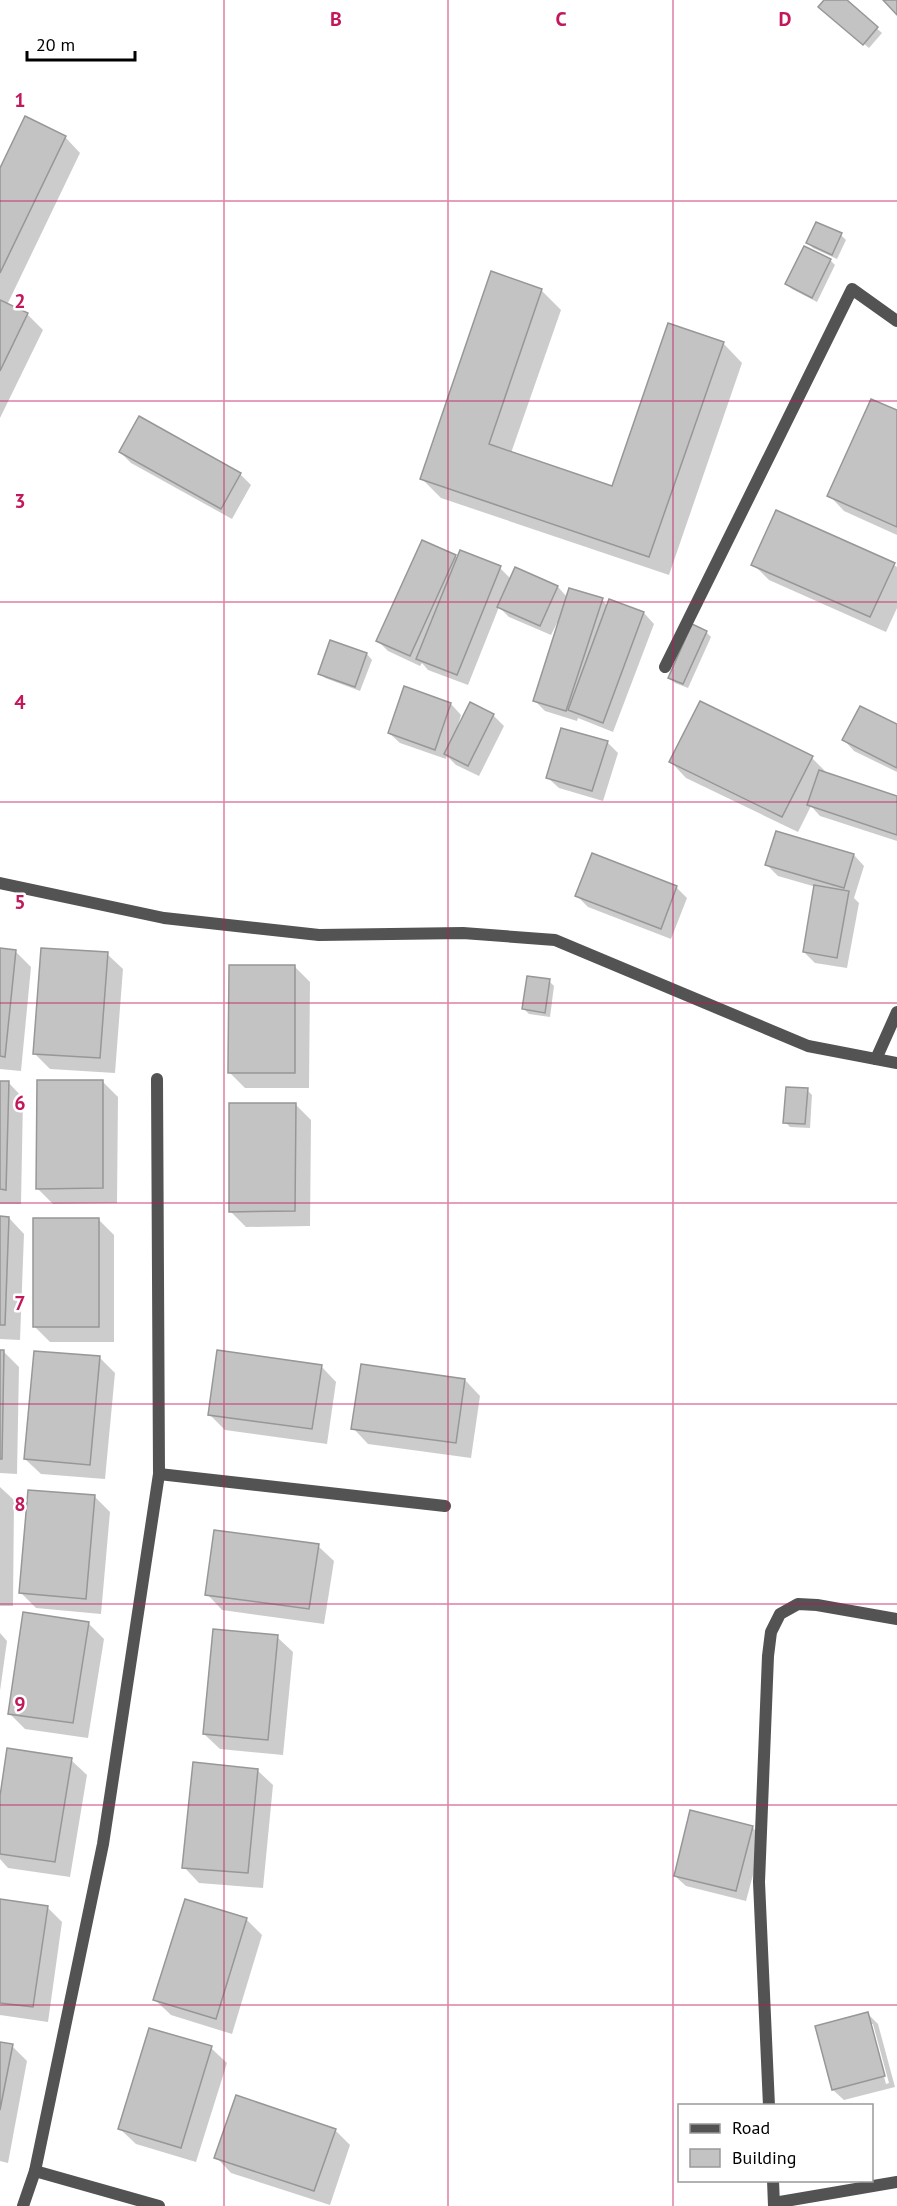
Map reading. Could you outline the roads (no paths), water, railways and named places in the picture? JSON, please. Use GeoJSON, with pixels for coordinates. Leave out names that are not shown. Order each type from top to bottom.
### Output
{"type":"FeatureCollection","features":[{"type":"Feature","properties":{"kind":"street"},"geometry":{"type":"LineString","coordinates":[[665,667],[852,289],[897,321]]}},
{"type":"Feature","properties":{"kind":"street"},"geometry":{"type":"LineString","coordinates":[[0,883],[164,918],[319,935],[463,933],[555,940],[808,1046],[897,1063]]}},
{"type":"Feature","properties":{"kind":"street"},"geometry":{"type":"LineString","coordinates":[[876,1059],[897,1012]]}},
{"type":"Feature","properties":{"kind":"street"},"geometry":{"type":"LineString","coordinates":[[23,2206],[35,2171],[103,1844],[159,1474],[157,1079]]}},
{"type":"Feature","properties":{"kind":"street"},"geometry":{"type":"LineString","coordinates":[[159,1474],[445,1506]]}},
{"type":"Feature","properties":{"kind":"street"},"geometry":{"type":"LineString","coordinates":[[769,2104],[759,1882],[768,1656],[771,1632],[780,1614],[798,1604],[817,1605],[897,1619]]}},
{"type":"Feature","properties":{"kind":"street"},"geometry":{"type":"LineString","coordinates":[[35,2171],[159,2206]]}},
{"type":"Feature","properties":{"kind":"street"},"geometry":{"type":"LineString","coordinates":[[773,2182],[774,2205],[897,2182]]}}]}
